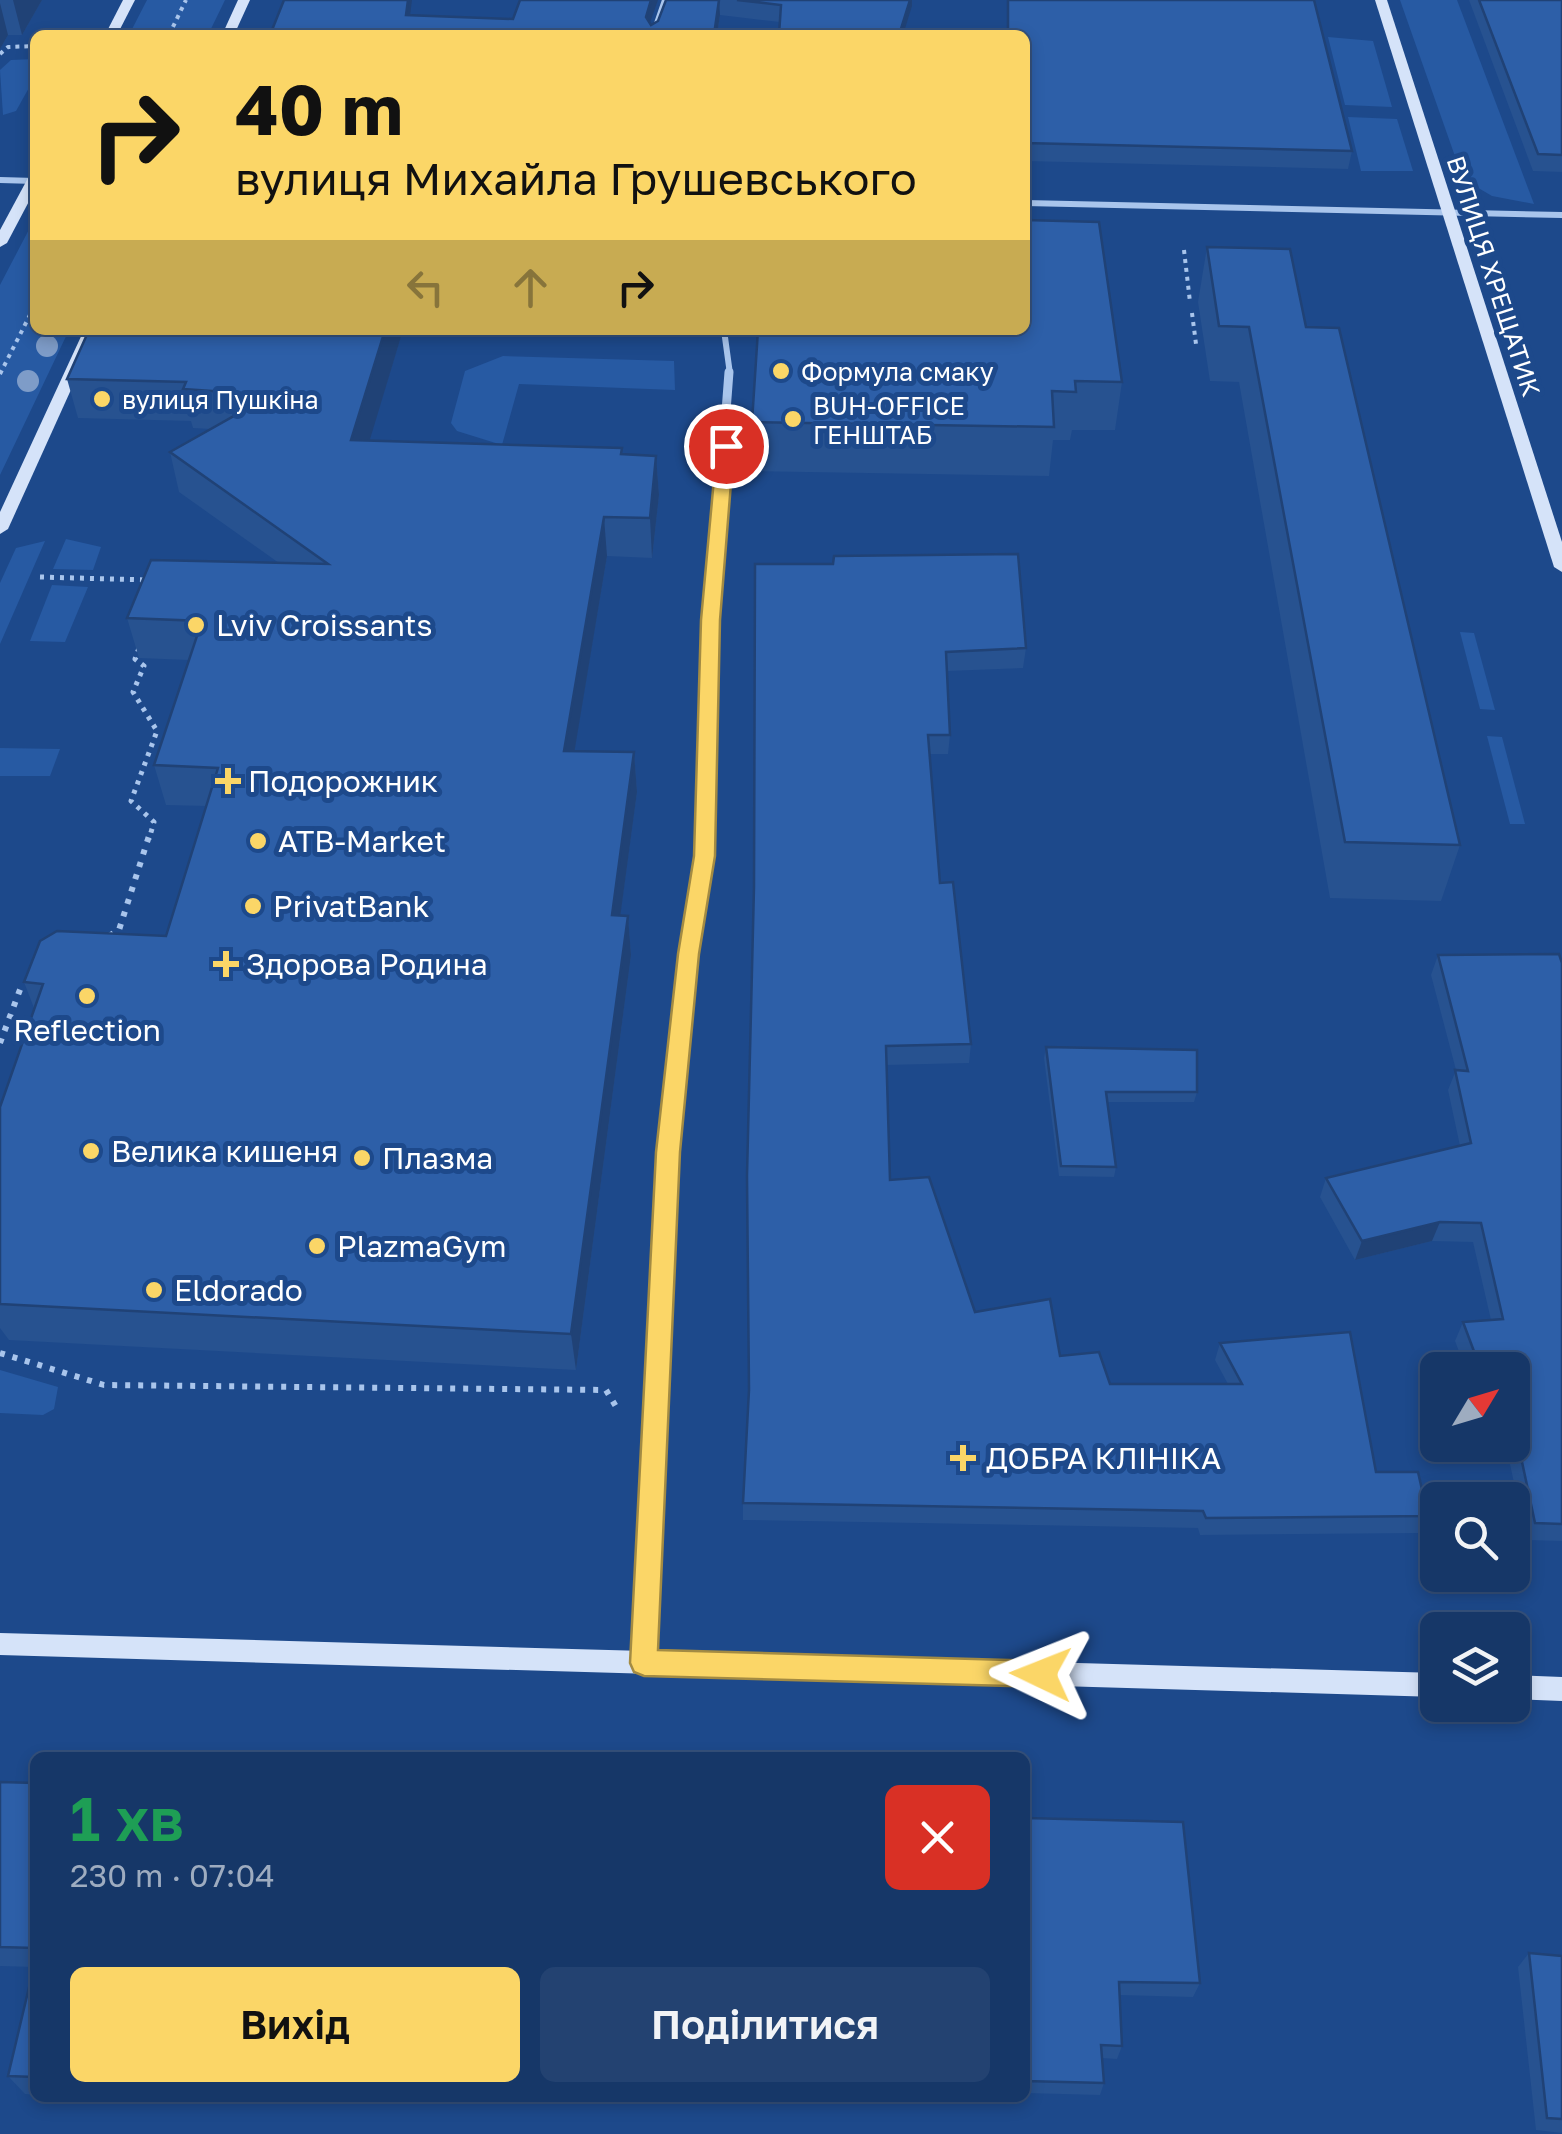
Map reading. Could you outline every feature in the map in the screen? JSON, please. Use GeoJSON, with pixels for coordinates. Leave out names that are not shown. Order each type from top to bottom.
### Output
{"type":"FeatureCollection","features":[{"type":"Feature","properties":{"kind":"main road"},"geometry":{"type":"LineString","coordinates":[[114,30],[130,0]]}},
{"type":"Feature","properties":{"kind":"main road"},"geometry":{"type":"LineString","coordinates":[[230,30],[244,0]]}},
{"type":"Feature","properties":{"kind":"main road","name":"ВУЛИЦЯ ХРЕЩАТИК"},"geometry":{"type":"LineString","coordinates":[[1381,0],[1562,567]]}},
{"type":"Feature","properties":{"kind":"main road"},"geometry":{"type":"LineString","coordinates":[[0,243],[30,187]]}},
{"type":"Feature","properties":{"kind":"main road"},"geometry":{"type":"LineString","coordinates":[[0,529],[89,335]]}},
{"type":"Feature","properties":{"kind":"main road"},"geometry":{"type":"LineString","coordinates":[[0,1644],[1420,1685]]}},
{"type":"Feature","properties":{"kind":"main road"},"geometry":{"type":"LineString","coordinates":[[1530,1688],[1562,1689]]}},
{"type":"Feature","properties":{"kind":"street"},"geometry":{"type":"LineString","coordinates":[[654,30],[665,0]]}},
{"type":"Feature","properties":{"kind":"street"},"geometry":{"type":"LineString","coordinates":[[0,180],[30,180]]}},
{"type":"Feature","properties":{"kind":"street"},"geometry":{"type":"LineString","coordinates":[[1030,203],[1562,215]]}},
{"type":"Feature","properties":{"kind":"street"},"geometry":{"type":"LineString","coordinates":[[644,1663],[668,1152],[707,825],[710,620],[730,378],[725,335]]}},
{"type":"Feature","properties":{"kind":"path"},"geometry":{"type":"LineString","coordinates":[[171,30],[186,0]]}},
{"type":"Feature","properties":{"kind":"path"},"geometry":{"type":"LineString","coordinates":[[0,54],[8,47],[30,46]]}},
{"type":"Feature","properties":{"kind":"path"},"geometry":{"type":"LineString","coordinates":[[1184,250],[1190,302]]}},
{"type":"Feature","properties":{"kind":"path"},"geometry":{"type":"LineString","coordinates":[[1192,313],[1196,344]]}},
{"type":"Feature","properties":{"kind":"path"},"geometry":{"type":"LineString","coordinates":[[0,375],[30,315]]}},
{"type":"Feature","properties":{"kind":"path"},"geometry":{"type":"LineString","coordinates":[[40,577],[151,580]]}},
{"type":"Feature","properties":{"kind":"path"},"geometry":{"type":"LineString","coordinates":[[103,940],[119,930],[154,822],[131,801],[158,731],[133,692],[144,666],[136,659],[142,643]]}},
{"type":"Feature","properties":{"kind":"path"},"geometry":{"type":"LineString","coordinates":[[0,1043],[22,987],[38,978]]}},
{"type":"Feature","properties":{"kind":"path"},"geometry":{"type":"LineString","coordinates":[[0,1353],[104,1385],[606,1390],[652,1467]]}},
{"type":"Feature","properties":{"kind":"shaded area"},"geometry":{"type":"Polygon","coordinates":[[[147,0],[225,0],[210,30],[132,30],[147,0]]]}},
{"type":"Feature","properties":{"kind":"shaded area"},"geometry":{"type":"Polygon","coordinates":[[[1400,0],[1457,0],[1534,204],[1492,196],[1463,179],[1400,0]]]}},
{"type":"Feature","properties":{"kind":"shaded area"},"geometry":{"type":"Polygon","coordinates":[[[1328,37],[1373,41],[1392,107],[1345,105],[1328,37]]]}},
{"type":"Feature","properties":{"kind":"shaded area"},"geometry":{"type":"Polygon","coordinates":[[[30,59],[30,86],[16,111],[3,115],[0,70],[11,60],[30,59]]]}},
{"type":"Feature","properties":{"kind":"shaded area"},"geometry":{"type":"Polygon","coordinates":[[[1348,117],[1397,119],[1413,171],[1361,171],[1348,117]]]}},
{"type":"Feature","properties":{"kind":"shaded area"},"geometry":{"type":"Polygon","coordinates":[[[30,228],[30,335],[67,335],[0,475],[0,285],[30,228]]]}},
{"type":"Feature","properties":{"kind":"shaded area"},"geometry":{"type":"Polygon","coordinates":[[[503,356],[674,361],[675,390],[519,384],[502,445],[457,431],[451,423],[465,371],[503,356]]]}},
{"type":"Feature","properties":{"kind":"shaded area"},"geometry":{"type":"Polygon","coordinates":[[[66,539],[101,547],[93,570],[53,569],[66,539]]]}},
{"type":"Feature","properties":{"kind":"shaded area"},"geometry":{"type":"Polygon","coordinates":[[[45,541],[0,644],[0,583],[16,548],[45,541]]]}},
{"type":"Feature","properties":{"kind":"shaded area"},"geometry":{"type":"Polygon","coordinates":[[[52,585],[88,587],[65,642],[30,641],[52,585]]]}},
{"type":"Feature","properties":{"kind":"shaded area"},"geometry":{"type":"Polygon","coordinates":[[[1460,632],[1474,633],[1495,710],[1480,709],[1460,632]]]}},
{"type":"Feature","properties":{"kind":"shaded area"},"geometry":{"type":"Polygon","coordinates":[[[1487,736],[1502,737],[1525,824],[1510,824],[1487,736]]]}},
{"type":"Feature","properties":{"kind":"shaded area"},"geometry":{"type":"Polygon","coordinates":[[[0,748],[60,749],[50,776],[0,776],[0,748]]]}},
{"type":"Feature","properties":{"kind":"shaded area"},"geometry":{"type":"Polygon","coordinates":[[[0,1370],[58,1387],[54,1409],[43,1415],[0,1413],[0,1370]]]}},
{"type":"Feature","properties":{"kind":"building"},"geometry":{"type":"Polygon","coordinates":[[[284,0],[408,0],[406,15],[513,19],[520,0],[651,0],[646,17],[651,25],[658,21],[666,0],[719,0],[715,30],[272,30],[284,0]]]}},
{"type":"Feature","properties":{"kind":"building"},"geometry":{"type":"Polygon","coordinates":[[[737,0],[910,0],[901,30],[779,30],[781,5],[737,0]]]}},
{"type":"Feature","properties":{"kind":"building"},"geometry":{"type":"Polygon","coordinates":[[[1008,0],[1314,0],[1352,151],[1030,143],[1030,30],[1008,30],[1008,0]]]}},
{"type":"Feature","properties":{"kind":"building"},"geometry":{"type":"Polygon","coordinates":[[[1479,0],[1562,0],[1562,155],[1538,154],[1479,0]]]}},
{"type":"Feature","properties":{"kind":"building"},"geometry":{"type":"Polygon","coordinates":[[[1030,220],[1099,222],[1122,382],[1075,381],[1076,392],[1052,391],[1054,427],[752,422],[758,335],[1030,335],[1030,220]]]}},
{"type":"Feature","properties":{"kind":"building"},"geometry":{"type":"Polygon","coordinates":[[[1207,247],[1290,249],[1306,327],[1339,328],[1460,845],[1345,842],[1249,327],[1219,326],[1207,247]]]}},
{"type":"Feature","properties":{"kind":"building"},"geometry":{"type":"Polygon","coordinates":[[[87,335],[383,335],[351,440],[622,448],[621,454],[656,456],[650,518],[604,517],[564,751],[634,752],[612,915],[628,916],[571,1334],[0,1304],[0,1107],[43,984],[24,982],[40,941],[57,931],[166,936],[218,768],[154,765],[202,621],[127,618],[151,560],[328,564],[170,452],[271,395],[183,389],[186,382],[67,379],[87,335]]]}},
{"type":"Feature","properties":{"kind":"building"},"geometry":{"type":"Polygon","coordinates":[[[1018,554],[1026,648],[946,652],[950,735],[928,735],[940,883],[953,882],[971,1044],[886,1046],[890,1180],[929,1177],[975,1312],[1050,1299],[1060,1356],[1099,1352],[1110,1384],[1242,1384],[1220,1343],[1350,1332],[1376,1472],[1418,1472],[1420,1516],[1206,1518],[1203,1511],[743,1503],[749,1390],[747,1176],[754,887],[755,564],[833,564],[834,556],[1018,554]]]}},
{"type":"Feature","properties":{"kind":"building"},"geometry":{"type":"Polygon","coordinates":[[[1559,954],[1562,963],[1562,1524],[1535,1523],[1530,1482],[1526,1482],[1522,1462],[1530,1462],[1530,1352],[1474,1352],[1463,1322],[1503,1319],[1481,1223],[1440,1222],[1362,1241],[1326,1178],[1471,1143],[1455,1070],[1468,1071],[1438,955],[1559,954]]]}},
{"type":"Feature","properties":{"kind":"building"},"geometry":{"type":"Polygon","coordinates":[[[1046,1047],[1197,1050],[1197,1092],[1106,1092],[1116,1167],[1061,1166],[1046,1047]]]}},
{"type":"Feature","properties":{"kind":"building"},"geometry":{"type":"Polygon","coordinates":[[[0,1782],[30,1783],[30,1948],[0,1947],[0,1782]]]}},
{"type":"Feature","properties":{"kind":"building"},"geometry":{"type":"Polygon","coordinates":[[[1030,1818],[1183,1822],[1200,1983],[1119,1982],[1122,2046],[1101,2045],[1104,2083],[1030,2081],[1030,1818]]]}},
{"type":"Feature","properties":{"kind":"building"},"geometry":{"type":"Polygon","coordinates":[[[1529,1953],[1562,1956],[1562,2119],[1547,2118],[1529,1953]]]}},
{"type":"Feature","properties":{"kind":"building"},"geometry":{"type":"Polygon","coordinates":[[[30,1983],[30,2077],[8,2076],[30,1983]]]}},
{"type":"Feature","properties":{"kind":"place","name":"Формула смаку"},"geometry":{"type":"Point","coordinates":[781,371]}},
{"type":"Feature","properties":{"kind":"place","name":"вулиця Пушкіна"},"geometry":{"type":"Point","coordinates":[102,399]}},
{"type":"Feature","properties":{"kind":"place","name":"BUH-OFFICE ГЕНШТАБ"},"geometry":{"type":"Point","coordinates":[793,419]}},
{"type":"Feature","properties":{"kind":"place","name":"Lviv Croissants"},"geometry":{"type":"Point","coordinates":[196,625]}},
{"type":"Feature","properties":{"kind":"place","name":"Подорожник"},"geometry":{"type":"Point","coordinates":[228,781]}},
{"type":"Feature","properties":{"kind":"place","name":"ATB-Market"},"geometry":{"type":"Point","coordinates":[258,841]}},
{"type":"Feature","properties":{"kind":"place","name":"PrivatBank"},"geometry":{"type":"Point","coordinates":[253,906]}},
{"type":"Feature","properties":{"kind":"place","name":"Здорова Родина"},"geometry":{"type":"Point","coordinates":[226,964]}},
{"type":"Feature","properties":{"kind":"place","name":"Reflection"},"geometry":{"type":"Point","coordinates":[87,996]}},
{"type":"Feature","properties":{"kind":"place","name":"Велика кишеня"},"geometry":{"type":"Point","coordinates":[91,1151]}},
{"type":"Feature","properties":{"kind":"place","name":"Плазма"},"geometry":{"type":"Point","coordinates":[362,1158]}},
{"type":"Feature","properties":{"kind":"place","name":"PlazmaGym"},"geometry":{"type":"Point","coordinates":[317,1246]}},
{"type":"Feature","properties":{"kind":"place","name":"Eldorado"},"geometry":{"type":"Point","coordinates":[154,1290]}},
{"type":"Feature","properties":{"kind":"place","name":"ДОБРА КЛІНІКА"},"geometry":{"type":"Point","coordinates":[963,1458]}},
{"type":"Feature","properties":{"kind":"route"},"geometry":{"type":"LineString","coordinates":[[726,446],[710,620],[707,825],[688,954],[668,1152],[644,1663],[1041,1674]]}}]}
